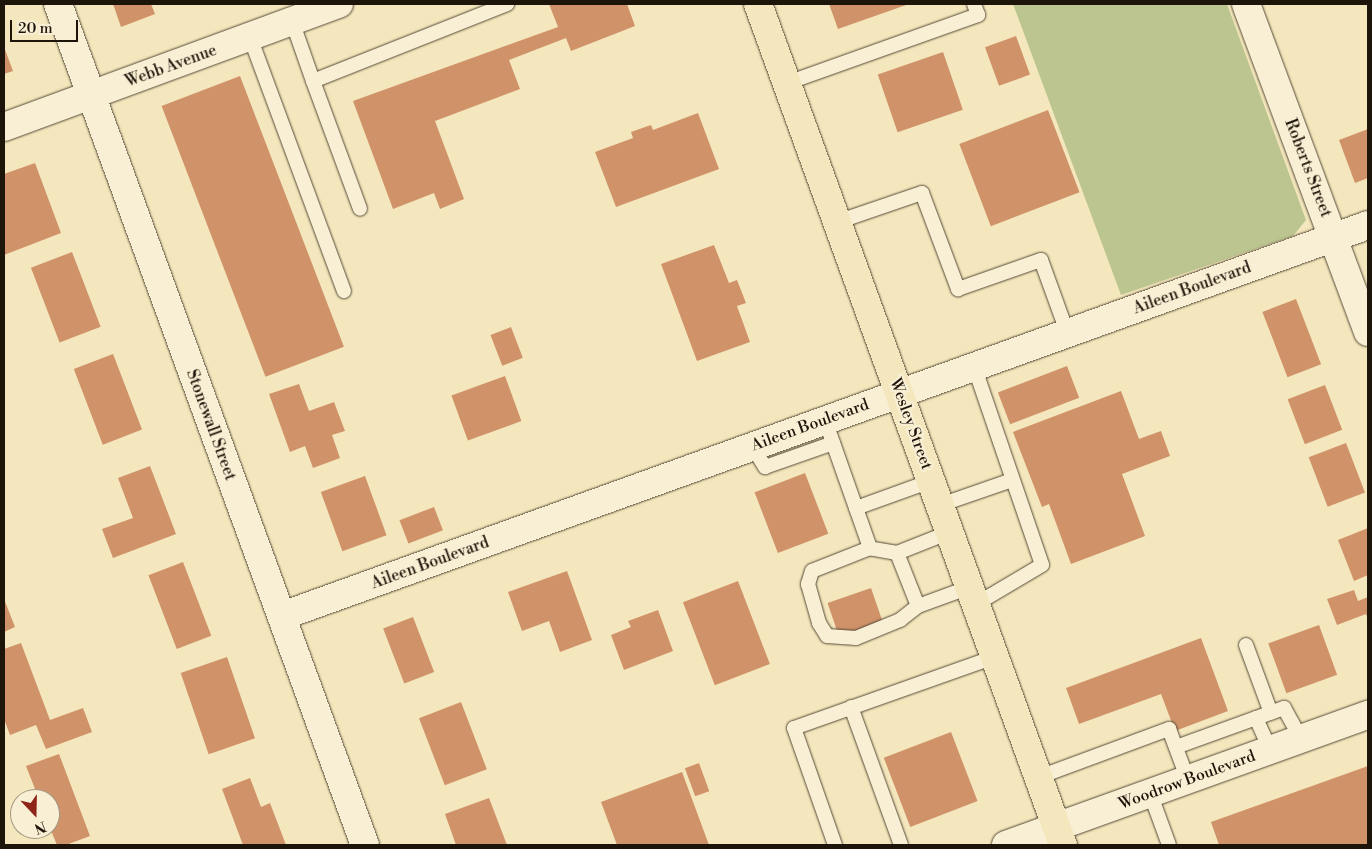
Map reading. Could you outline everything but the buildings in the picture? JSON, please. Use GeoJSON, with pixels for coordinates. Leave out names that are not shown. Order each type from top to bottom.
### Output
{"type":"FeatureCollection","features":[{"type":"Feature","properties":{"kind":"main road","name":"Wesley Street"},"geometry":{"type":"LineString","coordinates":[[758,4],[1060,836]]}},
{"type":"Feature","properties":{"kind":"street","name":"Stonewall Street"},"geometry":{"type":"LineString","coordinates":[[58,4],[365,845]]}},
{"type":"Feature","properties":{"kind":"street","name":"Webb Avenue"},"geometry":{"type":"LineString","coordinates":[[4,127],[339,4]]}},
{"type":"Feature","properties":{"kind":"street","name":"Roberts Street"},"geometry":{"type":"LineString","coordinates":[[1246,4],[1334,236],[1368,332]]}},
{"type":"Feature","properties":{"kind":"street","name":"Aileen Boulevard"},"geometry":{"type":"LineString","coordinates":[[282,616],[752,446],[829,431],[899,393],[1368,225]]}},
{"type":"Feature","properties":{"kind":"street","name":"Woodrow Boulevard"},"geometry":{"type":"LineString","coordinates":[[1006,845],[1060,836],[1150,793],[1368,715]]}},
{"type":"Feature","properties":{"kind":"lane"},"geometry":{"type":"LineString","coordinates":[[313,81],[507,4]]}},
{"type":"Feature","properties":{"kind":"lane"},"geometry":{"type":"LineString","coordinates":[[787,83],[978,15],[974,4]]}},
{"type":"Feature","properties":{"kind":"lane"},"geometry":{"type":"LineString","coordinates":[[292,21],[360,209]]}},
{"type":"Feature","properties":{"kind":"lane"},"geometry":{"type":"LineString","coordinates":[[250,37],[344,291]]}},
{"type":"Feature","properties":{"kind":"lane"},"geometry":{"type":"LineString","coordinates":[[837,222],[922,193],[958,289],[1041,260],[1067,332]]}},
{"type":"Feature","properties":{"kind":"lane"},"geometry":{"type":"LineString","coordinates":[[950,532],[897,553],[870,548],[812,571],[808,584],[827,636],[856,638],[900,620],[918,606],[973,596],[1042,565],[974,366]]}},
{"type":"Feature","properties":{"kind":"lane"},"geometry":{"type":"LineString","coordinates":[[829,431],[870,548]]}},
{"type":"Feature","properties":{"kind":"lane"},"geometry":{"type":"LineString","coordinates":[[856,508],[1012,480]]}},
{"type":"Feature","properties":{"kind":"lane"},"geometry":{"type":"LineString","coordinates":[[897,553],[918,606]]}},
{"type":"Feature","properties":{"kind":"lane"},"geometry":{"type":"LineString","coordinates":[[1246,645],[1277,710],[1301,739]]}},
{"type":"Feature","properties":{"kind":"lane"},"geometry":{"type":"LineString","coordinates":[[835,845],[794,728],[995,657]]}},
{"type":"Feature","properties":{"kind":"lane"},"geometry":{"type":"LineString","coordinates":[[851,707],[901,845]]}},
{"type":"Feature","properties":{"kind":"lane"},"geometry":{"type":"LineString","coordinates":[[1176,747],[1277,710]]}},
{"type":"Feature","properties":{"kind":"lane"},"geometry":{"type":"LineString","coordinates":[[1256,718],[1270,750]]}},
{"type":"Feature","properties":{"kind":"lane"},"geometry":{"type":"LineString","coordinates":[[1039,778],[1170,729],[1188,780]]}},
{"type":"Feature","properties":{"kind":"lane"},"geometry":{"type":"LineString","coordinates":[[1150,793],[1169,845]]}},
{"type":"Feature","properties":{"kind":"green space"},"geometry":{"type":"Polygon","coordinates":[[[1013,4],[1227,4],[1306,220],[1293,236],[1121,295],[1013,4]]]}}]}
